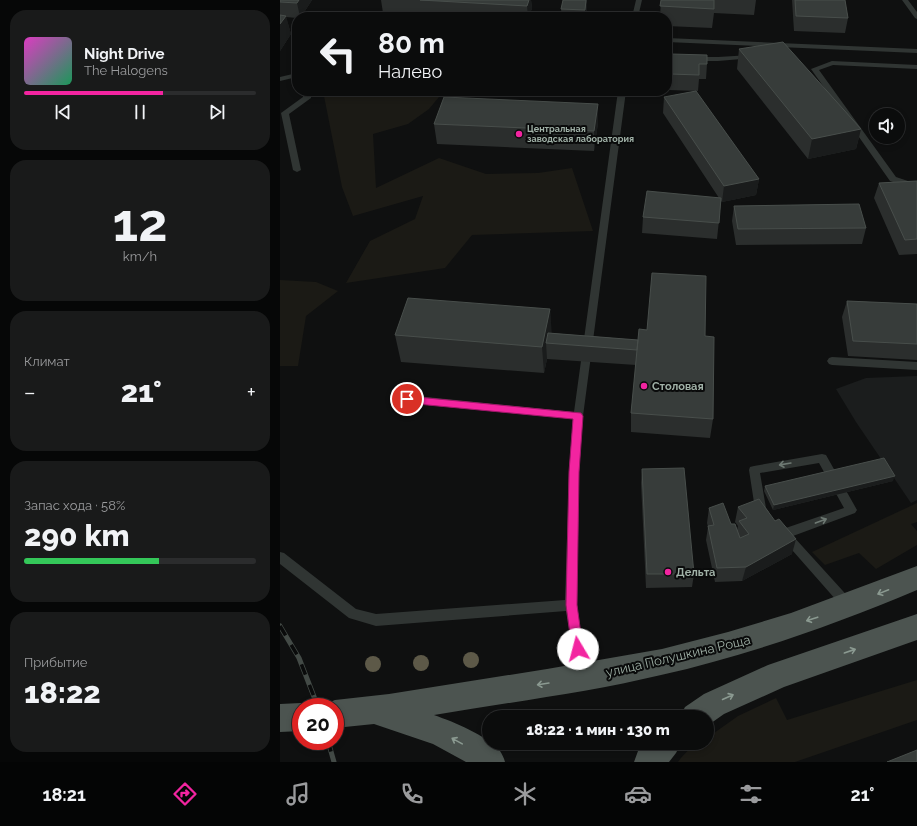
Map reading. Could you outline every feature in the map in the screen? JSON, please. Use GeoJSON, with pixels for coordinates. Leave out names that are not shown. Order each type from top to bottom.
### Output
{"type":"FeatureCollection","features":[{"type":"Feature","properties":{"kind":"main road","name":"улица Полушкина Роща"},"geometry":{"type":"LineString","coordinates":[[344,713],[374,711],[582,678],[706,651],[760,636],[849,606],[917,578]]}},
{"type":"Feature","properties":{"kind":"main road"},"geometry":{"type":"LineString","coordinates":[[705,710],[714,704],[778,675],[914,631]]}},
{"type":"Feature","properties":{"kind":"main road"},"geometry":{"type":"LineString","coordinates":[[374,711],[416,723],[449,736],[482,755],[490,762]]}},
{"type":"Feature","properties":{"kind":"main road"},"geometry":{"type":"LineString","coordinates":[[280,718],[292,717]]}},
{"type":"Feature","properties":{"kind":"main road"},"geometry":{"type":"LineString","coordinates":[[649,762],[660,750]]}},
{"type":"Feature","properties":{"kind":"lane"},"geometry":{"type":"LineString","coordinates":[[636,12],[639,0]]}},
{"type":"Feature","properties":{"kind":"lane"},"geometry":{"type":"LineString","coordinates":[[905,0],[917,17]]}},
{"type":"Feature","properties":{"kind":"lane"},"geometry":{"type":"LineString","coordinates":[[672,40],[917,51]]}},
{"type":"Feature","properties":{"kind":"lane"},"geometry":{"type":"LineString","coordinates":[[672,59],[718,60],[760,56]]}},
{"type":"Feature","properties":{"kind":"lane"},"geometry":{"type":"LineString","coordinates":[[917,67],[832,63],[815,69],[893,179],[917,187]]}},
{"type":"Feature","properties":{"kind":"lane"},"geometry":{"type":"LineString","coordinates":[[280,79],[292,76]]}},
{"type":"Feature","properties":{"kind":"lane"},"geometry":{"type":"LineString","coordinates":[[297,170],[285,112],[307,98],[307,96]]}},
{"type":"Feature","properties":{"kind":"lane"},"geometry":{"type":"LineString","coordinates":[[582,678],[572,605],[574,472],[578,416],[621,96]]}},
{"type":"Feature","properties":{"kind":"lane"},"geometry":{"type":"LineString","coordinates":[[832,361],[917,366]]}},
{"type":"Feature","properties":{"kind":"lane"},"geometry":{"type":"LineString","coordinates":[[407,399],[578,416]]}},
{"type":"Feature","properties":{"kind":"lane"},"geometry":{"type":"LineString","coordinates":[[784,534],[851,510],[822,458],[754,470],[761,509],[849,606]]}},
{"type":"Feature","properties":{"kind":"lane"},"geometry":{"type":"LineString","coordinates":[[280,557],[336,603],[353,614],[376,620],[572,605]]}},
{"type":"Feature","properties":{"kind":"shaded area"},"geometry":{"type":"Polygon","coordinates":[[[324,96],[440,96],[429,109],[408,124],[373,134],[376,188],[439,158],[486,174],[538,173],[572,168],[593,231],[472,235],[445,268],[346,283],[370,241],[415,219],[423,196],[353,216],[342,187],[324,96]]]}},
{"type":"Feature","properties":{"kind":"shaded area"},"geometry":{"type":"Polygon","coordinates":[[[280,280],[316,282],[338,291],[306,316],[298,366],[280,366],[280,280]]]}},
{"type":"Feature","properties":{"kind":"shaded area"},"geometry":{"type":"Polygon","coordinates":[[[917,376],[917,500],[911,503],[856,422],[836,389],[866,378],[917,376]]]}},
{"type":"Feature","properties":{"kind":"shaded area"},"geometry":{"type":"Polygon","coordinates":[[[917,503],[917,522],[911,524],[917,531],[917,545],[876,569],[859,553],[825,565],[812,552],[917,503]]]}},
{"type":"Feature","properties":{"kind":"shaded area"},"geometry":{"type":"Polygon","coordinates":[[[917,680],[917,720],[795,762],[678,762],[690,750],[714,750],[714,733],[738,716],[776,698],[787,720],[917,680]]]}},
{"type":"Feature","properties":{"kind":"building"},"geometry":{"type":"Polygon","coordinates":[[[280,0],[299,0],[297,3],[280,2],[280,0]]]}},
{"type":"Feature","properties":{"kind":"building"},"geometry":{"type":"Polygon","coordinates":[[[420,0],[529,0],[527,6],[420,0]]]}},
{"type":"Feature","properties":{"kind":"building"},"geometry":{"type":"Polygon","coordinates":[[[563,0],[586,0],[585,10],[561,9],[563,0]]]}},
{"type":"Feature","properties":{"kind":"building"},"geometry":{"type":"Polygon","coordinates":[[[661,0],[714,0],[714,9],[660,6],[661,0]]]}},
{"type":"Feature","properties":{"kind":"building"},"geometry":{"type":"Polygon","coordinates":[[[795,0],[845,0],[848,18],[796,16],[795,0]]]}},
{"type":"Feature","properties":{"kind":"building"},"geometry":{"type":"Polygon","coordinates":[[[280,15],[286,16],[280,24],[280,15]]]}},
{"type":"Feature","properties":{"kind":"building"},"geometry":{"type":"Polygon","coordinates":[[[783,42],[861,129],[812,139],[739,49],[783,42]]]}},
{"type":"Feature","properties":{"kind":"building"},"geometry":{"type":"Polygon","coordinates":[[[672,54],[707,55],[707,64],[699,64],[699,75],[672,74],[672,54]]]}},
{"type":"Feature","properties":{"kind":"building"},"geometry":{"type":"Polygon","coordinates":[[[696,91],[759,179],[724,186],[664,97],[696,91]]]}},
{"type":"Feature","properties":{"kind":"building"},"geometry":{"type":"Polygon","coordinates":[[[444,97],[598,104],[594,131],[434,124],[444,97]]]}},
{"type":"Feature","properties":{"kind":"building"},"geometry":{"type":"Polygon","coordinates":[[[917,181],[917,239],[905,240],[879,183],[917,181]]]}},
{"type":"Feature","properties":{"kind":"building"},"geometry":{"type":"Polygon","coordinates":[[[647,191],[721,198],[719,223],[643,217],[647,191]]]}},
{"type":"Feature","properties":{"kind":"building"},"geometry":{"type":"Polygon","coordinates":[[[859,204],[866,228],[738,229],[734,206],[859,204]]]}},
{"type":"Feature","properties":{"kind":"building"},"geometry":{"type":"Polygon","coordinates":[[[652,273],[706,276],[705,336],[714,337],[713,419],[631,413],[639,329],[647,330],[652,273]]]}},
{"type":"Feature","properties":{"kind":"building"},"geometry":{"type":"Polygon","coordinates":[[[408,298],[550,309],[542,347],[395,335],[408,298]]]}},
{"type":"Feature","properties":{"kind":"building"},"geometry":{"type":"Polygon","coordinates":[[[847,301],[917,304],[917,344],[853,341],[847,301]]]}},
{"type":"Feature","properties":{"kind":"building"},"geometry":{"type":"Polygon","coordinates":[[[548,333],[638,340],[637,350],[546,343],[548,333]]]}},
{"type":"Feature","properties":{"kind":"building"},"geometry":{"type":"Polygon","coordinates":[[[884,458],[895,476],[774,505],[765,486],[884,458]]]}},
{"type":"Feature","properties":{"kind":"building"},"geometry":{"type":"Polygon","coordinates":[[[684,468],[694,574],[647,574],[642,469],[684,468]]]}},
{"type":"Feature","properties":{"kind":"building"},"geometry":{"type":"Polygon","coordinates":[[[759,499],[775,521],[779,519],[796,539],[746,567],[717,568],[708,526],[714,525],[709,508],[723,503],[731,524],[735,524],[740,538],[749,534],[739,521],[747,518],[738,507],[759,499]]]}},
{"type":"Feature","properties":{"kind":"building"},"geometry":{"type":"Polygon","coordinates":[[[917,750],[917,762],[887,762],[917,750]]]}},
{"type":"Feature","properties":{"kind":"railway"},"geometry":{"type":"LineString","coordinates":[[280,626],[299,658],[315,698]]}},
{"type":"Feature","properties":{"kind":"railway"},"geometry":{"type":"LineString","coordinates":[[331,750],[334,762]]}},
{"type":"Feature","properties":{"kind":"place","name":"Центральная заводская лаборатория"},"geometry":{"type":"Point","coordinates":[519,134]}},
{"type":"Feature","properties":{"kind":"place","name":"Столовая"},"geometry":{"type":"Point","coordinates":[644,386]}},
{"type":"Feature","properties":{"kind":"place","name":"Дельта"},"geometry":{"type":"Point","coordinates":[668,572]}},
{"type":"Feature","properties":{"kind":"route"},"geometry":{"type":"LineString","coordinates":[[407,399],[578,416],[574,472],[572,605],[578,649]]}}]}
